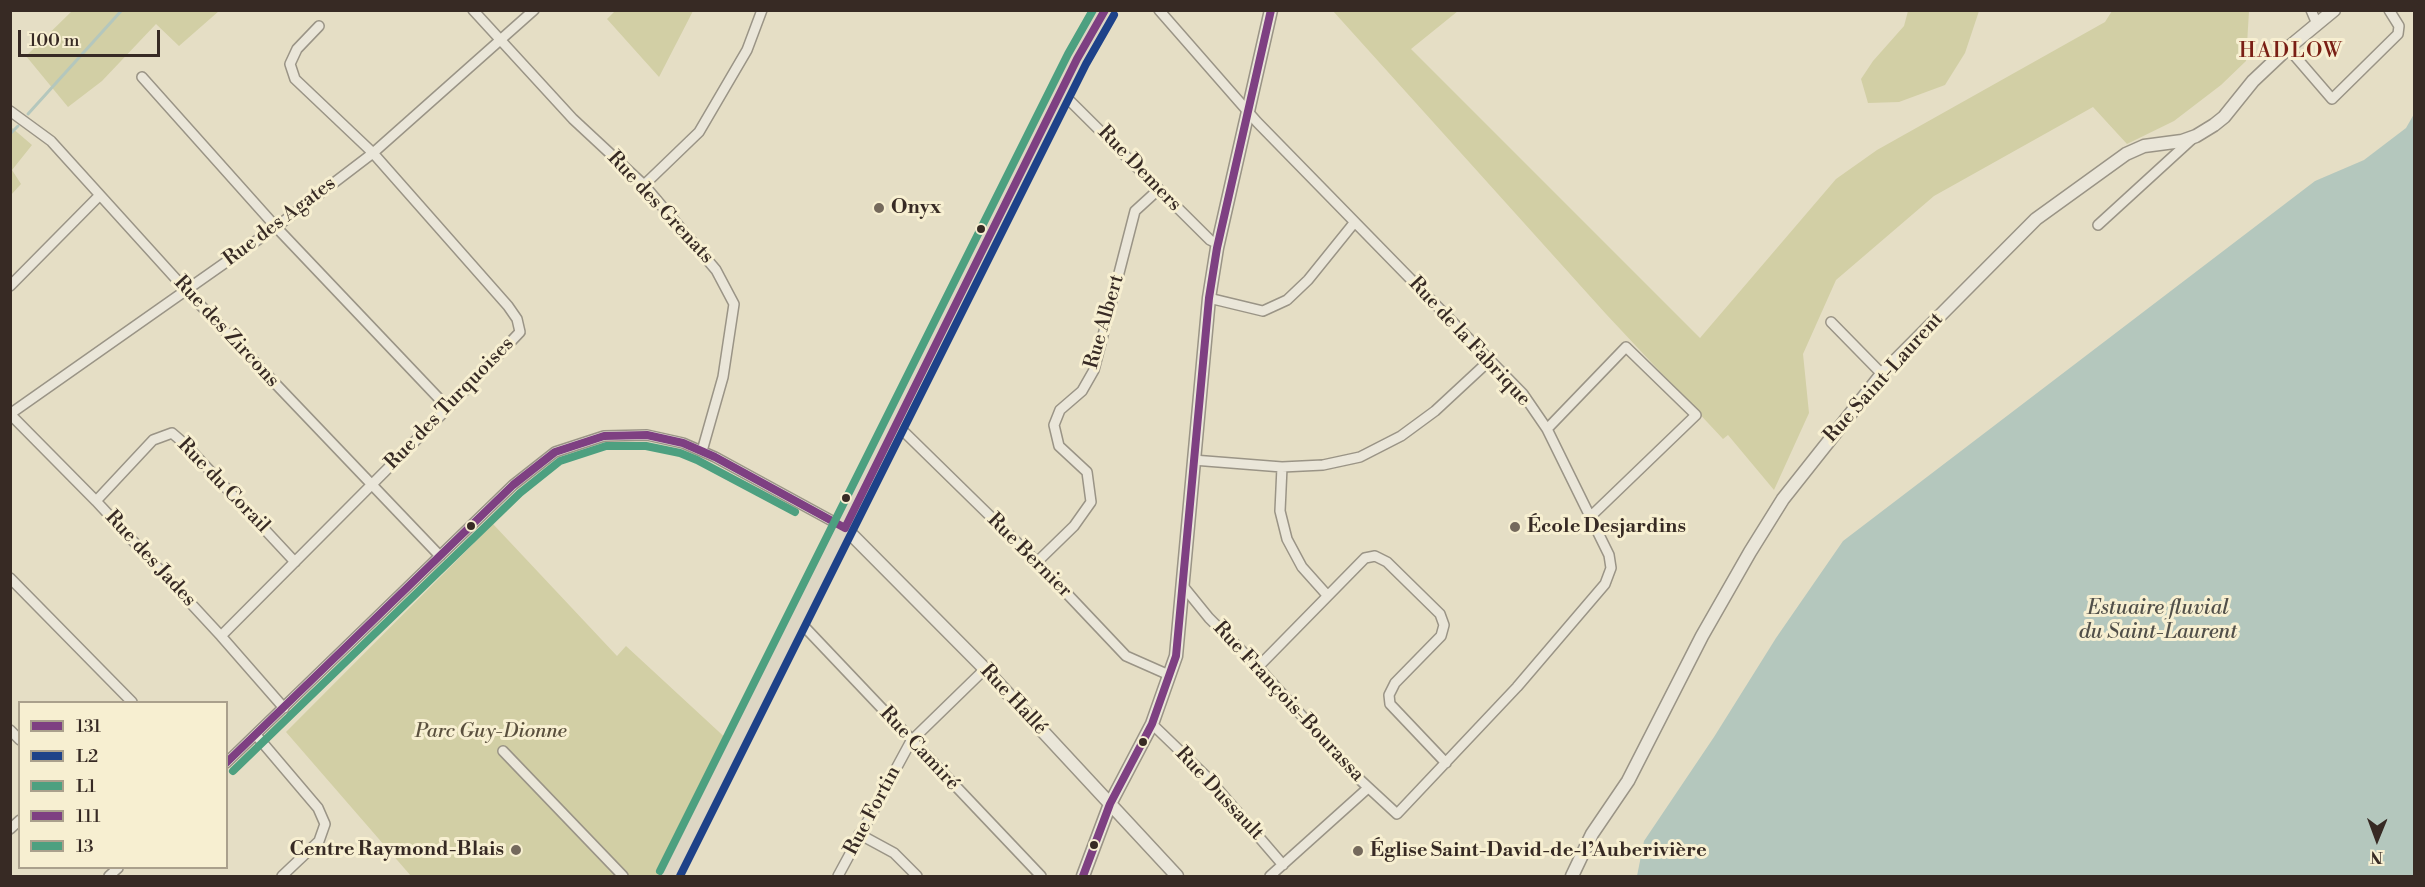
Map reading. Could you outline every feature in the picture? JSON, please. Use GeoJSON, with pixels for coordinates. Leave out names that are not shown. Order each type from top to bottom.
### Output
{"type":"FeatureCollection","features":[{"type":"Feature","properties":{"kind":"main road"},"geometry":{"type":"LineString","coordinates":[[669,876],[1061,92],[1105,10]]}},
{"type":"Feature","properties":{"kind":"street","name":"Rue des Grenats"},"geometry":{"type":"LineString","coordinates":[[473,10],[573,119],[644,185],[716,270],[734,304],[723,377],[702,451]]}},
{"type":"Feature","properties":{"kind":"street","name":"Rue des Agates"},"geometry":{"type":"LineString","coordinates":[[10,414],[276,227],[373,153],[502,42],[534,10]]}},
{"type":"Feature","properties":{"kind":"street"},"geometry":{"type":"LineString","coordinates":[[644,185],[699,132],[747,50],[762,10]]}},
{"type":"Feature","properties":{"kind":"street","name":"Rue de la Fabrique"},"geometry":{"type":"LineString","coordinates":[[1158,10],[1248,112],[1522,394],[1547,429],[1609,555],[1611,568],[1605,584],[1517,687],[1397,814]]}},
{"type":"Feature","properties":{"kind":"street"},"geometry":{"type":"LineString","coordinates":[[1083,876],[1110,804],[1152,724],[1176,656],[1209,298],[1218,244],[1271,10]]}},
{"type":"Feature","properties":{"kind":"street"},"geometry":{"type":"LineString","coordinates":[[2311,10],[2318,24]]}},
{"type":"Feature","properties":{"kind":"street","name":"Rue Saint-Laurent"},"geometry":{"type":"LineString","coordinates":[[1572,876],[1592,834],[1628,781],[1701,636],[1750,552],[1789,490],[1882,374],[2036,219],[2135,149],[2171,144],[2196,136],[2224,117],[2253,81],[2334,10]]}},
{"type":"Feature","properties":{"kind":"street"},"geometry":{"type":"LineString","coordinates":[[2288,48],[2332,99],[2398,34],[2399,26],[2389,10]]}},
{"type":"Feature","properties":{"kind":"street","name":"Rue des Turquoises"},"geometry":{"type":"LineString","coordinates":[[221,636],[448,408],[520,332],[517,319],[373,153],[295,79],[290,64],[297,49],[319,26]]}},
{"type":"Feature","properties":{"kind":"street"},"geometry":{"type":"LineString","coordinates":[[142,77],[276,227],[448,408]]}},
{"type":"Feature","properties":{"kind":"street","name":"Rue Demers"},"geometry":{"type":"LineString","coordinates":[[1061,92],[1158,190],[1210,240],[1218,244]]}},
{"type":"Feature","properties":{"kind":"street","name":"Rue des Zircons"},"geometry":{"type":"LineString","coordinates":[[10,111],[51,141],[186,290],[370,486],[440,556]]}},
{"type":"Feature","properties":{"kind":"street"},"geometry":{"type":"LineString","coordinates":[[2098,225],[2196,136]]}},
{"type":"Feature","properties":{"kind":"street","name":"Rue Albert"},"geometry":{"type":"LineString","coordinates":[[1037,562],[1074,526],[1092,502],[1087,472],[1059,446],[1054,425],[1060,410],[1082,391],[1094,370],[1135,212],[1158,190]]}},
{"type":"Feature","properties":{"kind":"street"},"geometry":{"type":"LineString","coordinates":[[10,286],[99,196]]}},
{"type":"Feature","properties":{"kind":"street"},"geometry":{"type":"LineString","coordinates":[[1209,298],[1263,311],[1287,300],[1308,280],[1354,223]]}},
{"type":"Feature","properties":{"kind":"street"},"geometry":{"type":"LineString","coordinates":[[1831,322],[1882,374]]}},
{"type":"Feature","properties":{"kind":"street"},"geometry":{"type":"LineString","coordinates":[[1547,429],[1626,347],[1696,415],[1589,518]]}},
{"type":"Feature","properties":{"kind":"street"},"geometry":{"type":"LineString","coordinates":[[1193,460],[1282,467],[1323,465],[1360,457],[1401,436],[1435,411],[1490,360]]}},
{"type":"Feature","properties":{"kind":"street","name":"Rue des Jades"},"geometry":{"type":"LineString","coordinates":[[10,414],[96,501],[284,708]]}},
{"type":"Feature","properties":{"kind":"street","name":"Rue Bernier"},"geometry":{"type":"LineString","coordinates":[[896,424],[1037,562],[1126,656],[1170,675]]}},
{"type":"Feature","properties":{"kind":"street","name":"Rue du Corail"},"geometry":{"type":"LineString","coordinates":[[96,501],[153,440],[172,433],[186,445],[295,562]]}},
{"type":"Feature","properties":{"kind":"street"},"geometry":{"type":"LineString","coordinates":[[228,761],[513,485],[555,452],[604,436],[647,435],[683,443],[845,528]]}},
{"type":"Feature","properties":{"kind":"street"},"geometry":{"type":"LineString","coordinates":[[1282,467],[1280,511],[1287,539],[1302,567],[1327,595]]}},
{"type":"Feature","properties":{"kind":"street","name":"Rue Hallé"},"geometry":{"type":"LineString","coordinates":[[845,528],[985,669],[1178,876]]}},
{"type":"Feature","properties":{"kind":"street"},"geometry":{"type":"LineString","coordinates":[[1258,667],[1365,558],[1375,556],[1387,562],[1440,614],[1444,625],[1441,636],[1395,683],[1389,694],[1390,704],[1446,763]]}},
{"type":"Feature","properties":{"kind":"street"},"geometry":{"type":"LineString","coordinates":[[10,578],[131,701]]}},
{"type":"Feature","properties":{"kind":"street","name":"Rue François-Bourassa"},"geometry":{"type":"LineString","coordinates":[[1183,586],[1209,618],[1258,667],[1368,788],[1397,814]]}},
{"type":"Feature","properties":{"kind":"street","name":"Rue Camiré"},"geometry":{"type":"LineString","coordinates":[[798,620],[1041,876]]}},
{"type":"Feature","properties":{"kind":"street","name":"Rue Fortin"},"geometry":{"type":"LineString","coordinates":[[838,876],[911,741],[985,669]]}},
{"type":"Feature","properties":{"kind":"street","name":"Rue Dussault"},"geometry":{"type":"LineString","coordinates":[[1152,724],[1209,779],[1284,866]]}},
{"type":"Feature","properties":{"kind":"street"},"geometry":{"type":"LineString","coordinates":[[256,735],[318,808],[325,824],[319,841],[282,876]]}},
{"type":"Feature","properties":{"kind":"street"},"geometry":{"type":"LineString","coordinates":[[503,751],[623,876]]}},
{"type":"Feature","properties":{"kind":"street"},"geometry":{"type":"LineString","coordinates":[[1270,876],[1284,866],[1368,788]]}},
{"type":"Feature","properties":{"kind":"street"},"geometry":{"type":"LineString","coordinates":[[860,834],[894,853],[917,876]]}},
{"type":"Feature","properties":{"kind":"green space"},"geometry":{"type":"Polygon","coordinates":[[[72,11],[219,11],[179,46],[156,24],[102,81],[68,107],[26,56],[72,11]]]}},
{"type":"Feature","properties":{"kind":"green space"},"geometry":{"type":"Polygon","coordinates":[[[615,11],[693,11],[659,77],[607,19],[615,11]]]}},
{"type":"Feature","properties":{"kind":"green space"},"geometry":{"type":"Polygon","coordinates":[[[1333,11],[1458,11],[1411,49],[1700,338],[1836,179],[1877,150],[2105,22],[2112,11],[2249,11],[2246,61],[2221,85],[2174,121],[2127,144],[2093,107],[1934,196],[1836,280],[1803,354],[1809,413],[1774,490],[1728,435],[1723,439],[1606,314],[1333,11]]]}},
{"type":"Feature","properties":{"kind":"green space"},"geometry":{"type":"Polygon","coordinates":[[[1908,11],[1979,11],[1965,53],[1945,85],[1899,102],[1868,103],[1861,79],[1873,61],[1904,26],[1908,11]]]}},
{"type":"Feature","properties":{"kind":"green space"},"geometry":{"type":"Polygon","coordinates":[[[11,127],[32,145],[12,170],[21,184],[11,195],[11,127]]]}},
{"type":"Feature","properties":{"kind":"green space","name":"Parc Guy-Dionne"},"geometry":{"type":"Polygon","coordinates":[[[493,524],[617,656],[626,646],[731,743],[663,876],[411,876],[286,732],[493,524]]]}},
{"type":"Feature","properties":{"kind":"water","name":"Estuaire fluvial du Saint-Laurent"},"geometry":{"type":"Polygon","coordinates":[[[2414,114],[2414,876],[1637,876],[1644,841],[1714,737],[1776,638],[1843,541],[2315,181],[2364,160],[2406,128],[2414,114]]]}},
{"type":"Feature","properties":{"kind":"waterway"},"geometry":{"type":"LineString","coordinates":[[28,114],[122,10]]}},
{"type":"Feature","properties":{"kind":"waterway"},"geometry":{"type":"LineString","coordinates":[[10,134],[18,126]]}},
{"type":"Feature","properties":{"kind":"transit line","name":"L1"},"geometry":{"type":"LineString","coordinates":[[660,871],[1068,54],[1093,10]]}},
{"type":"Feature","properties":{"kind":"transit line","name":"131"},"geometry":{"type":"LineString","coordinates":[[845,528],[1077,59],[1105,10]]}},
{"type":"Feature","properties":{"kind":"transit line","name":"111"},"geometry":{"type":"LineString","coordinates":[[1083,876],[1110,804],[1152,724],[1176,656],[1209,298],[1217,248],[1271,10]]}},
{"type":"Feature","properties":{"kind":"transit line","name":"L2"},"geometry":{"type":"LineString","coordinates":[[680,876],[1086,64],[1114,15]]}},
{"type":"Feature","properties":{"kind":"transit line","name":"131"},"geometry":{"type":"LineString","coordinates":[[228,761],[513,485],[555,452],[604,436],[647,435],[683,443],[715,457],[845,528]]}},
{"type":"Feature","properties":{"kind":"transit line","name":"13"},"geometry":{"type":"LineString","coordinates":[[233,771],[520,493],[560,461],[606,446],[646,446],[680,453],[795,512]]}},
{"type":"Feature","properties":{"kind":"place","name":"Onyx"},"geometry":{"type":"Point","coordinates":[879,208]}},
{"type":"Feature","properties":{"kind":"place","name":"École Desjardins"},"geometry":{"type":"Point","coordinates":[1515,527]}},
{"type":"Feature","properties":{"kind":"place","name":"Centre Raymond-Blais"},"geometry":{"type":"Point","coordinates":[516,850]}},
{"type":"Feature","properties":{"kind":"place","name":"Église Saint-David-de-l’Auberivière"},"geometry":{"type":"Point","coordinates":[1358,851]}},
{"type":"Feature","properties":{"kind":"district","name":"HADLOW"},"geometry":{"type":"Point","coordinates":[2291,52]}}]}
